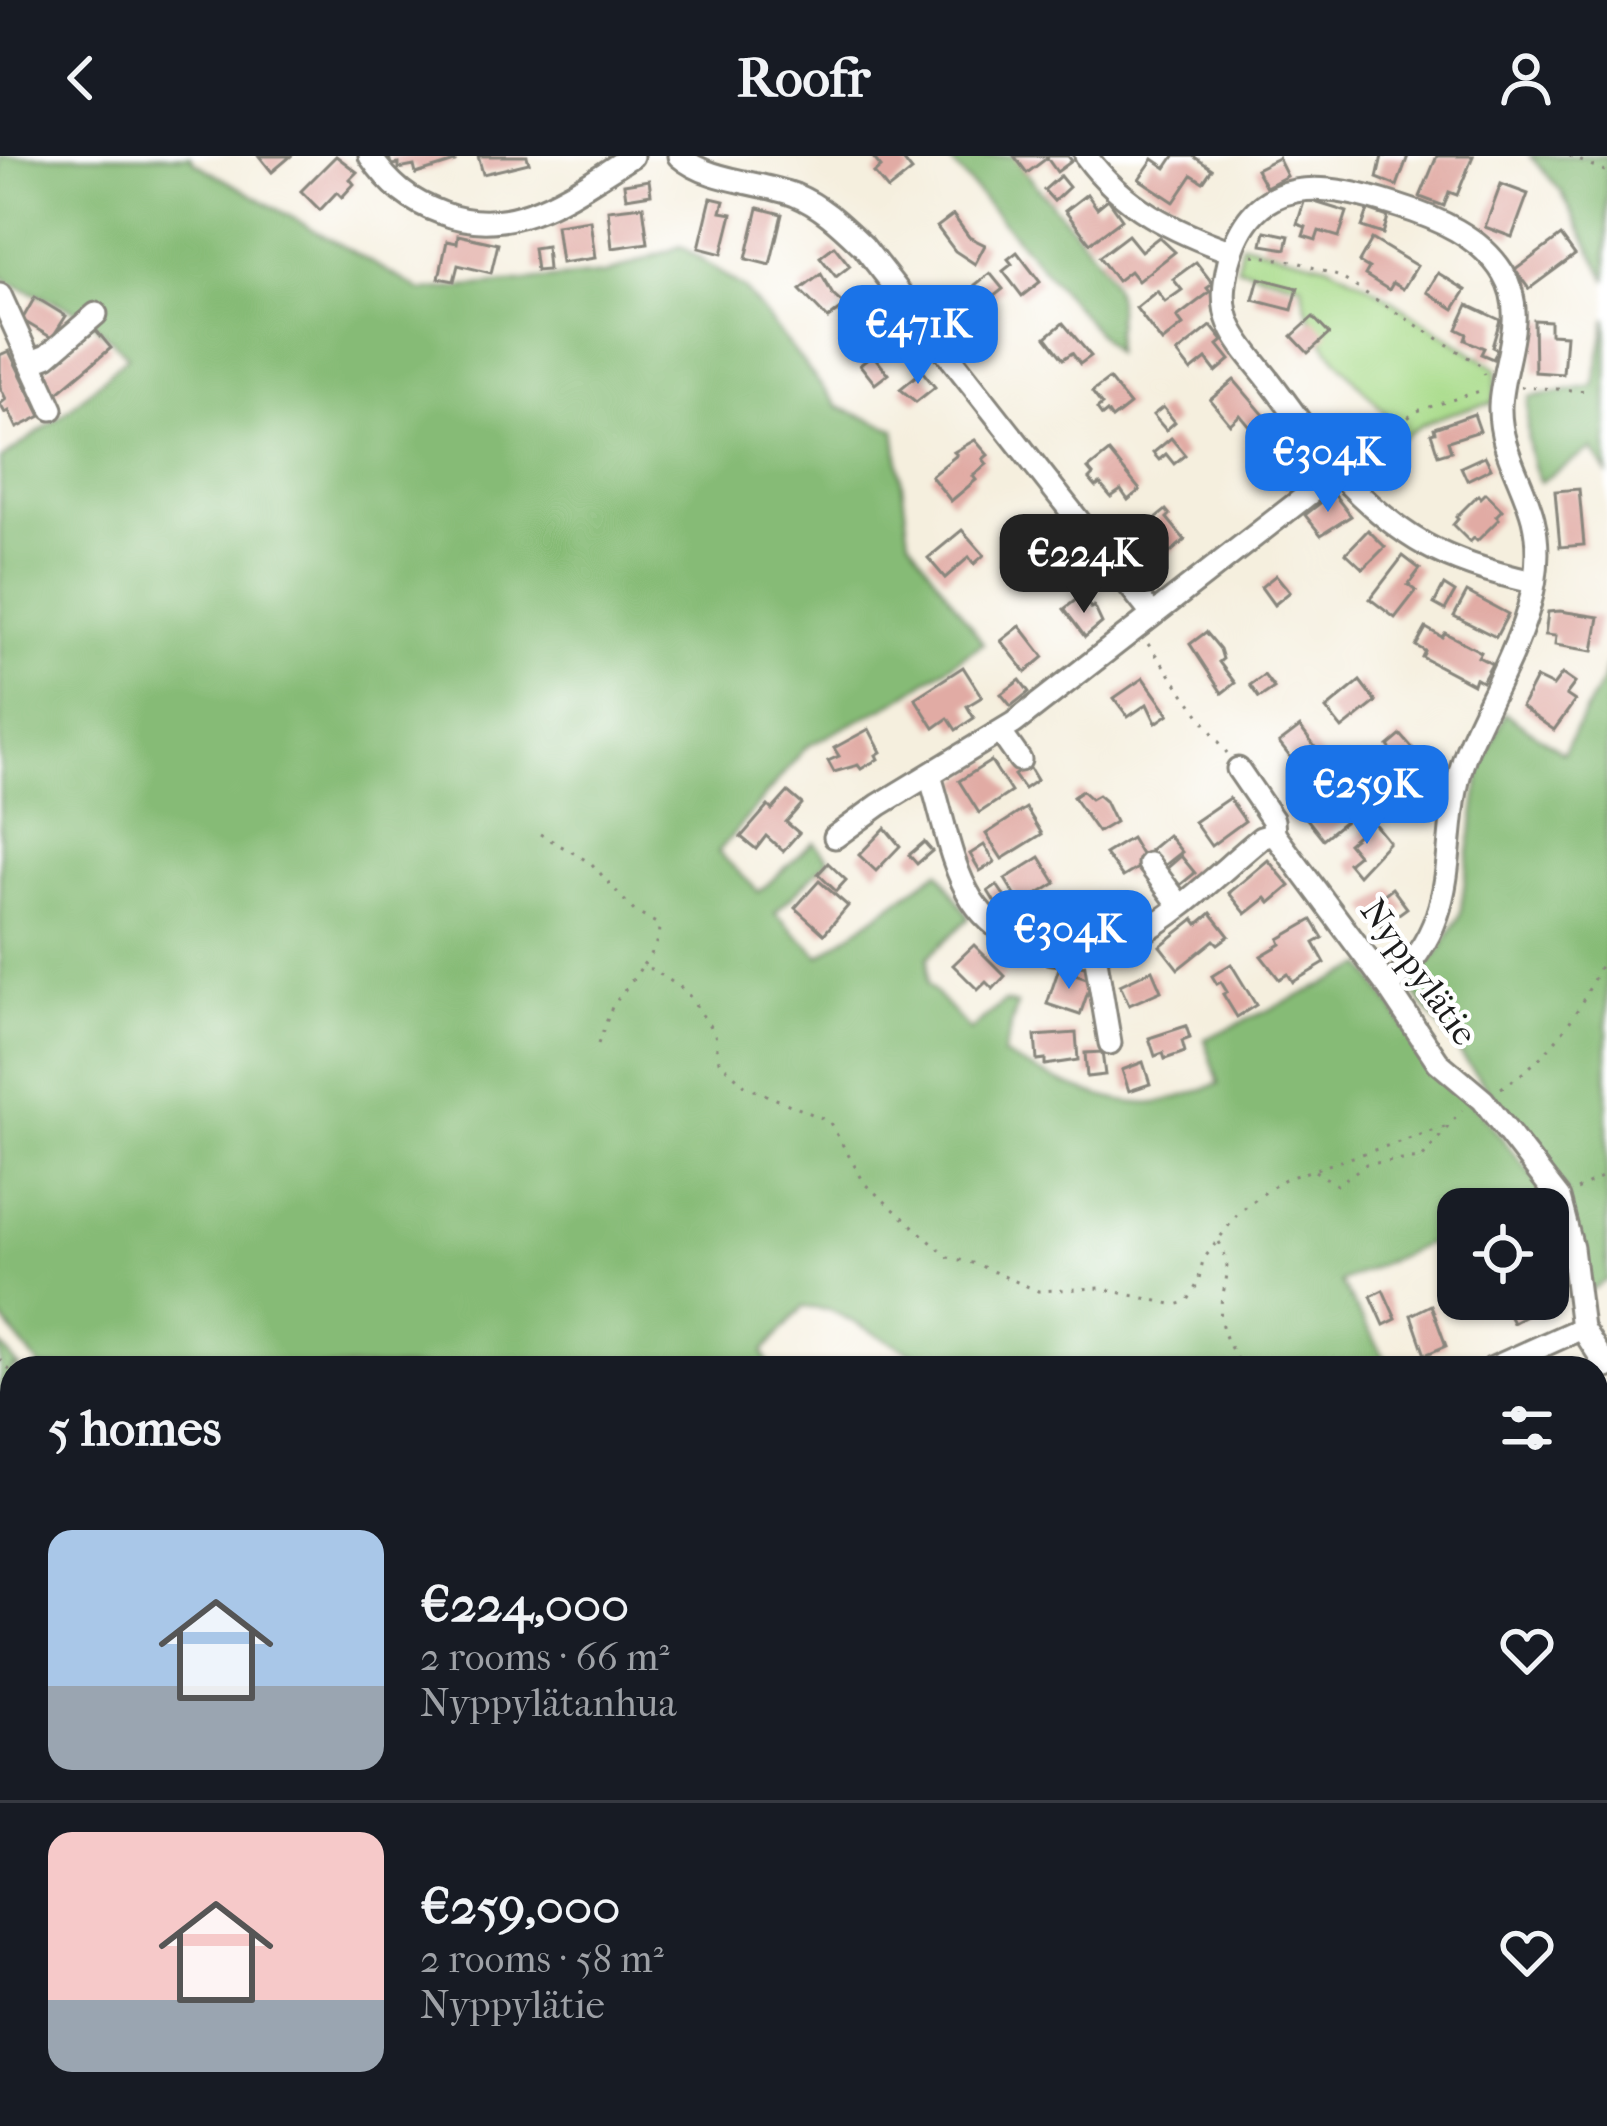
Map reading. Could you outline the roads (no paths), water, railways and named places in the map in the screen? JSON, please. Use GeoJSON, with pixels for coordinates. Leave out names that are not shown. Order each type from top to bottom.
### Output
{"type":"FeatureCollection","features":[{"type":"Feature","properties":{"kind":"street"},"geometry":{"type":"LineString","coordinates":[[370,156],[389,184],[417,204],[460,220],[492,223],[547,208],[632,156]]}},
{"type":"Feature","properties":{"kind":"street"},"geometry":{"type":"LineString","coordinates":[[679,156],[697,169],[790,193],[841,224],[863,246],[1143,620]]}},
{"type":"Feature","properties":{"kind":"street"},"geometry":{"type":"LineString","coordinates":[[1086,156],[1141,211],[1178,233],[1232,251]]}},
{"type":"Feature","properties":{"kind":"street"},"geometry":{"type":"LineString","coordinates":[[1388,987],[1418,959],[1438,916],[1468,748],[1507,670],[1532,582],[1533,517],[1506,448],[1497,388],[1515,325],[1509,286],[1486,252],[1438,218],[1352,191],[1318,186],[1271,199],[1251,218],[1232,251],[1224,282],[1230,325],[1336,472],[1378,515],[1445,557],[1532,582]]}},
{"type":"Feature","properties":{"kind":"street"},"geometry":{"type":"LineString","coordinates":[[0,295],[52,410]]}},
{"type":"Feature","properties":{"kind":"street"},"geometry":{"type":"LineString","coordinates":[[31,362],[47,356],[96,314]]}},
{"type":"Feature","properties":{"kind":"street"},"geometry":{"type":"LineString","coordinates":[[835,837],[879,805],[1001,733],[1336,472]]}},
{"type":"Feature","properties":{"kind":"street"},"geometry":{"type":"LineString","coordinates":[[1001,733],[1020,760]]}},
{"type":"Feature","properties":{"kind":"street","name":"Nyppylätie"},"geometry":{"type":"LineString","coordinates":[[1238,769],[1274,820],[1274,834],[1438,1061],[1483,1100],[1559,1198],[1572,1248],[1582,1328]]}},
{"type":"Feature","properties":{"kind":"street"},"geometry":{"type":"LineString","coordinates":[[931,776],[940,839],[971,899],[1006,934],[1045,952],[1095,954],[1129,941],[1261,838],[1274,834]]}},
{"type":"Feature","properties":{"kind":"street"},"geometry":{"type":"LineString","coordinates":[[1149,864],[1179,904]]}},
{"type":"Feature","properties":{"kind":"street"},"geometry":{"type":"LineString","coordinates":[[1095,954],[1110,1043]]}},
{"type":"Feature","properties":{"kind":"street"},"geometry":{"type":"LineString","coordinates":[[1520,1356],[1582,1328],[1600,1356]]}}]}
